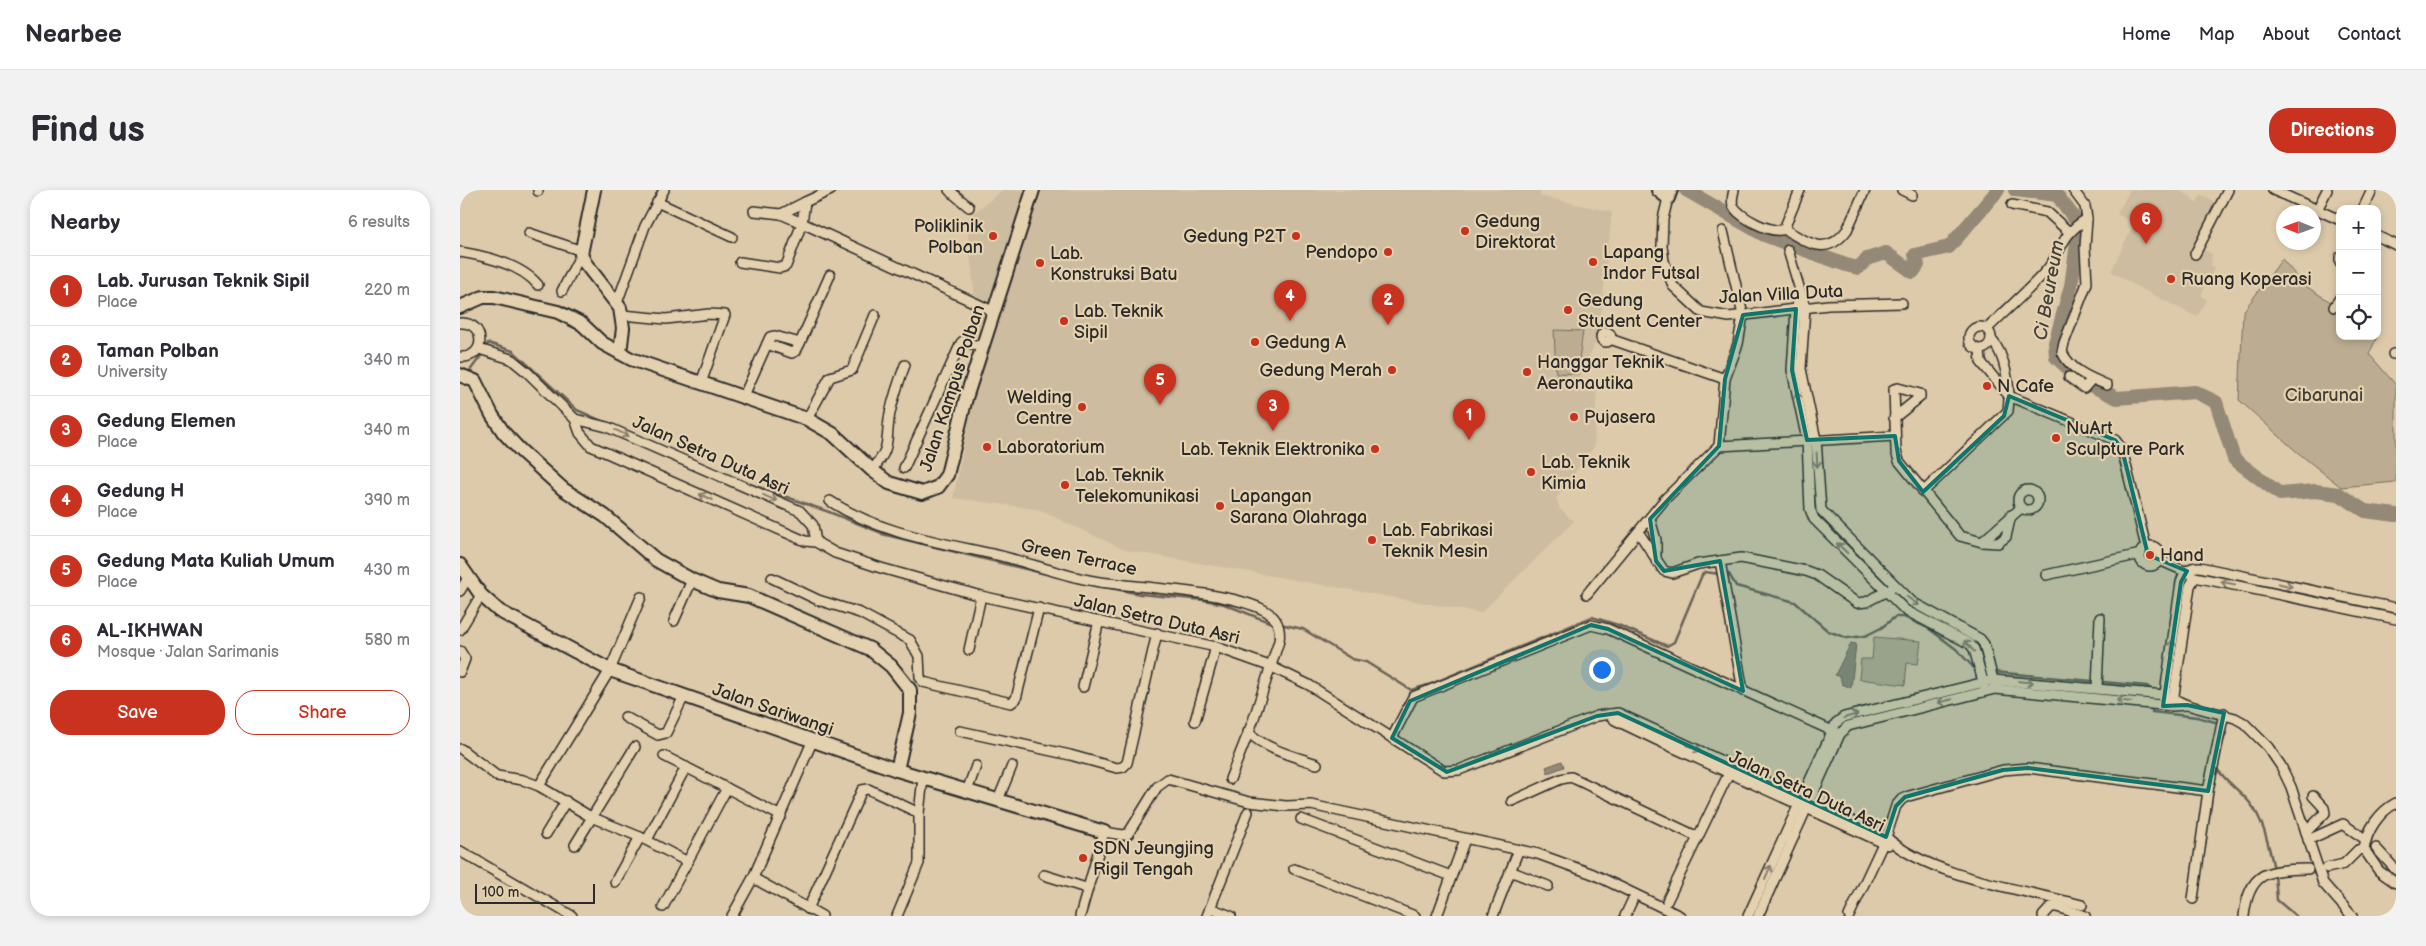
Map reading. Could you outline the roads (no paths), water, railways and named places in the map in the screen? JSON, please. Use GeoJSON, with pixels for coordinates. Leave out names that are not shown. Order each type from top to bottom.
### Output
{"type":"FeatureCollection","features":[{"type":"Feature","properties":{"kind":"street"},"geometry":{"type":"LineString","coordinates":[[562,291],[581,252],[594,190]]}},
{"type":"Feature","properties":{"kind":"street"},"geometry":{"type":"LineString","coordinates":[[620,354],[620,309],[645,226],[664,190]]}},
{"type":"Feature","properties":{"kind":"street"},"geometry":{"type":"LineString","coordinates":[[781,214],[831,190]]}},
{"type":"Feature","properties":{"kind":"street"},"geometry":{"type":"LineString","coordinates":[[949,190],[969,207]]}},
{"type":"Feature","properties":{"kind":"street","name":"Jalan Kampus Polban"},"geometry":{"type":"LineString","coordinates":[[460,307],[483,297],[494,297],[546,308],[570,317],[582,324],[602,343],[620,354],[647,366],[807,419],[833,434],[889,483],[913,492],[922,493],[938,487],[947,475],[966,398],[1033,190]]}},
{"type":"Feature","properties":{"kind":"street"},"geometry":{"type":"LineString","coordinates":[[1734,190],[1732,202],[1736,211],[1771,230],[1779,231],[1784,229],[1812,245],[1827,245],[1843,235],[1865,190]]}},
{"type":"Feature","properties":{"kind":"street"},"geometry":{"type":"LineString","coordinates":[[1784,229],[1800,190]]}},
{"type":"Feature","properties":{"kind":"street"},"geometry":{"type":"LineString","coordinates":[[1902,190],[1912,194]]}},
{"type":"Feature","properties":{"kind":"street"},"geometry":{"type":"LineString","coordinates":[[1980,350],[1971,345],[1969,337],[1975,328],[1987,329],[2045,272],[2078,225],[2085,206],[2073,190]]}},
{"type":"Feature","properties":{"kind":"street"},"geometry":{"type":"LineString","coordinates":[[2195,254],[2228,190]]}},
{"type":"Feature","properties":{"kind":"street"},"geometry":{"type":"LineString","coordinates":[[2320,205],[2327,190]]}},
{"type":"Feature","properties":{"kind":"street"},"geometry":{"type":"LineString","coordinates":[[2365,205],[2372,190]]}},
{"type":"Feature","properties":{"kind":"street"},"geometry":{"type":"LineString","coordinates":[[2279,191],[2308,205]]}},
{"type":"Feature","properties":{"kind":"street","name":"Jalan Villa Duta"},"geometry":{"type":"LineString","coordinates":[[1666,193],[1662,246],[1664,262],[1673,286],[1701,312],[1729,317],[1800,308],[1902,304]]}},
{"type":"Feature","properties":{"kind":"street"},"geometry":{"type":"LineString","coordinates":[[657,202],[732,237]]}},
{"type":"Feature","properties":{"kind":"street"},"geometry":{"type":"LineString","coordinates":[[740,262],[784,267],[802,223],[805,202]]}},
{"type":"Feature","properties":{"kind":"street"},"geometry":{"type":"LineString","coordinates":[[2012,205],[2047,212],[2078,225]]}},
{"type":"Feature","properties":{"kind":"street"},"geometry":{"type":"LineString","coordinates":[[754,211],[781,214],[995,312]]}},
{"type":"Feature","properties":{"kind":"street"},"geometry":{"type":"LineString","coordinates":[[2321,211],[2336,218]]}},
{"type":"Feature","properties":{"kind":"street"},"geometry":{"type":"LineString","coordinates":[[2078,225],[2084,247],[2087,283],[2062,352],[2073,367],[2089,382],[2107,385]]}},
{"type":"Feature","properties":{"kind":"street"},"geometry":{"type":"LineString","coordinates":[[1587,594],[1665,499],[1719,446],[1725,379],[1738,344],[1743,315],[1722,231]]}},
{"type":"Feature","properties":{"kind":"street"},"geometry":{"type":"LineString","coordinates":[[529,233],[581,252]]}},
{"type":"Feature","properties":{"kind":"street"},"geometry":{"type":"LineString","coordinates":[[2381,237],[2395,241]]}},
{"type":"Feature","properties":{"kind":"street"},"geometry":{"type":"LineString","coordinates":[[1788,250],[1799,294],[1801,369],[1821,510],[1895,587],[1912,602],[1980,638],[1994,684]]}},
{"type":"Feature","properties":{"kind":"street"},"geometry":{"type":"LineString","coordinates":[[460,252],[481,255],[516,269],[538,285]]}},
{"type":"Feature","properties":{"kind":"street"},"geometry":{"type":"LineString","coordinates":[[581,252],[584,263],[620,309],[666,319],[709,314],[725,316],[701,383]]}},
{"type":"Feature","properties":{"kind":"street"},"geometry":{"type":"LineString","coordinates":[[743,398],[767,344],[792,353],[796,351],[830,275]]}},
{"type":"Feature","properties":{"kind":"street"},"geometry":{"type":"LineString","coordinates":[[807,419],[830,376],[852,370],[874,315]]}},
{"type":"Feature","properties":{"kind":"street"},"geometry":{"type":"LineString","coordinates":[[460,323],[467,323],[476,328],[481,338],[479,349],[470,356],[460,357]]}},
{"type":"Feature","properties":{"kind":"street"},"geometry":{"type":"LineString","coordinates":[[1923,492],[2008,411],[2009,396],[2001,358],[1987,329]]}},
{"type":"Feature","properties":{"kind":"street"},"geometry":{"type":"LineString","coordinates":[[1610,339],[1725,379]]}},
{"type":"Feature","properties":{"kind":"street"},"geometry":{"type":"LineString","coordinates":[[1980,350],[1989,346],[1991,339]]}},
{"type":"Feature","properties":{"kind":"street"},"geometry":{"type":"LineString","coordinates":[[904,468],[961,343],[963,341],[983,348]]}},
{"type":"Feature","properties":{"kind":"street","name":"Jalan Setra Duta Asri"},"geometry":{"type":"LineString","coordinates":[[479,349],[511,359],[544,387],[575,419],[580,433],[591,446],[805,541],[816,542],[835,553],[881,568],[981,596],[1216,647],[1272,667],[1309,685],[1444,771],[1451,772],[1597,716],[1609,714],[1615,720],[1710,759],[1930,863],[1966,876],[2082,904]]}},
{"type":"Feature","properties":{"kind":"street"},"geometry":{"type":"LineString","coordinates":[[1980,350],[1982,362],[2009,396],[2114,440],[2122,449],[2143,550],[2142,562],[2148,565],[2155,565],[2159,560],[2158,550],[2152,546],[2143,550],[2046,575]]}},
{"type":"Feature","properties":{"kind":"street"},"geometry":{"type":"LineString","coordinates":[[872,470],[881,459],[887,447],[894,395],[905,365]]}},
{"type":"Feature","properties":{"kind":"street"},"geometry":{"type":"LineString","coordinates":[[460,375],[475,381],[492,415],[504,433],[521,451],[563,488],[605,516],[656,560],[692,580],[718,591],[750,596],[870,649],[891,666],[904,680],[910,690],[910,714],[897,770]]}},
{"type":"Feature","properties":{"kind":"street"},"geometry":{"type":"LineString","coordinates":[[2069,377],[2084,388],[2089,382]]}},
{"type":"Feature","properties":{"kind":"street"},"geometry":{"type":"LineString","coordinates":[[1894,418],[1899,461],[1960,536],[1982,542],[1998,543],[2006,537],[2012,515]]}},
{"type":"Feature","properties":{"kind":"street","name":"Jalan Setra Duta Asri"},"geometry":{"type":"LineString","coordinates":[[575,419],[607,427],[800,511],[813,525],[816,542]]}},
{"type":"Feature","properties":{"kind":"street"},"geometry":{"type":"LineString","coordinates":[[1719,446],[1895,436]]}},
{"type":"Feature","properties":{"kind":"street"},"geometry":{"type":"LineString","coordinates":[[1811,440],[1810,509],[1814,519],[1905,610],[1970,644],[1974,649],[1984,686]]}},
{"type":"Feature","properties":{"kind":"street","name":"Green Terrace"},"geometry":{"type":"LineString","coordinates":[[830,501],[853,516],[918,538],[1102,582],[1218,597],[1265,610],[1278,621],[1280,635],[1272,667],[1230,779]]}},
{"type":"Feature","properties":{"kind":"street"},"geometry":{"type":"LineString","coordinates":[[1982,542],[2021,508]]}},
{"type":"Feature","properties":{"kind":"street"},"geometry":{"type":"LineString","coordinates":[[1650,519],[1656,540],[1656,561]]}},
{"type":"Feature","properties":{"kind":"street"},"geometry":{"type":"LineString","coordinates":[[1639,533],[1664,571],[1672,572],[1698,564],[1741,558],[1806,571],[1817,575],[1857,603],[1866,602],[1895,587]]}},
{"type":"Feature","properties":{"kind":"street"},"geometry":{"type":"LineString","coordinates":[[2159,560],[2187,571],[2195,578],[2396,619]]}},
{"type":"Feature","properties":{"kind":"street"},"geometry":{"type":"LineString","coordinates":[[1720,561],[1743,691]]}},
{"type":"Feature","properties":{"kind":"street","name":"Jalan Sariwangi"},"geometry":{"type":"LineString","coordinates":[[460,566],[482,595],[499,611],[610,670],[812,742],[897,770],[1104,832]]}},
{"type":"Feature","properties":{"kind":"street"},"geometry":{"type":"LineString","coordinates":[[2168,700],[2181,582],[2190,568],[2200,567],[2396,608]]}},
{"type":"Feature","properties":{"kind":"street"},"geometry":{"type":"LineString","coordinates":[[460,591],[469,576]]}},
{"type":"Feature","properties":{"kind":"street"},"geometry":{"type":"LineString","coordinates":[[772,578],[818,600],[860,613],[910,640],[915,646],[923,682],[1011,703],[1016,699],[1039,608]]}},
{"type":"Feature","properties":{"kind":"street"},"geometry":{"type":"LineString","coordinates":[[2168,700],[2190,586],[2195,578]]}},
{"type":"Feature","properties":{"kind":"street"},"geometry":{"type":"LineString","coordinates":[[674,621],[692,580]]}},
{"type":"Feature","properties":{"kind":"street"},"geometry":{"type":"LineString","coordinates":[[2258,590],[2261,580]]}},
{"type":"Feature","properties":{"kind":"street"},"geometry":{"type":"LineString","coordinates":[[460,630],[482,595]]}},
{"type":"Feature","properties":{"kind":"street"},"geometry":{"type":"LineString","coordinates":[[969,650],[981,596]]}},
{"type":"Feature","properties":{"kind":"street"},"geometry":{"type":"LineString","coordinates":[[539,786],[610,670],[640,597]]}},
{"type":"Feature","properties":{"kind":"street"},"geometry":{"type":"LineString","coordinates":[[2362,612],[2364,602]]}},
{"type":"Feature","properties":{"kind":"street"},"geometry":{"type":"LineString","coordinates":[[2097,688],[2100,618]]}},
{"type":"Feature","properties":{"kind":"street"},"geometry":{"type":"LineString","coordinates":[[1083,687],[1099,621]]}},
{"type":"Feature","properties":{"kind":"street"},"geometry":{"type":"LineString","coordinates":[[1392,738],[1413,697],[1591,625],[1608,629],[1836,732]]}},
{"type":"Feature","properties":{"kind":"street"},"geometry":{"type":"LineString","coordinates":[[960,731],[1070,755],[1117,768],[1123,767],[1127,763],[1156,633]]}},
{"type":"Feature","properties":{"kind":"street"},"geometry":{"type":"LineString","coordinates":[[1195,721],[1216,647]]}},
{"type":"Feature","properties":{"kind":"street"},"geometry":{"type":"LineString","coordinates":[[460,651],[465,659],[460,672]]}},
{"type":"Feature","properties":{"kind":"street"},"geometry":{"type":"LineString","coordinates":[[1994,684],[2168,700]]}},
{"type":"Feature","properties":{"kind":"street"},"geometry":{"type":"LineString","coordinates":[[1748,916],[1804,803],[1836,732],[1850,725],[1994,684],[2097,688],[2168,700],[2224,713],[2244,723],[2268,747],[2277,760],[2291,787],[2323,883],[2352,916]]}},
{"type":"Feature","properties":{"kind":"street"},"geometry":{"type":"LineString","coordinates":[[625,717],[662,736],[666,733],[684,696]]}},
{"type":"Feature","properties":{"kind":"street"},"geometry":{"type":"LineString","coordinates":[[2193,900],[2208,791],[2224,713]]}},
{"type":"Feature","properties":{"kind":"street"},"geometry":{"type":"LineString","coordinates":[[1248,732],[1266,745],[1317,764]]}},
{"type":"Feature","properties":{"kind":"street"},"geometry":{"type":"LineString","coordinates":[[732,916],[753,878],[812,742]]}},
{"type":"Feature","properties":{"kind":"street"},"geometry":{"type":"LineString","coordinates":[[575,844],[635,747]]}},
{"type":"Feature","properties":{"kind":"street"},"geometry":{"type":"LineString","coordinates":[[461,749],[497,776],[523,780],[539,786],[591,817],[643,839],[688,862]]}},
{"type":"Feature","properties":{"kind":"street"},"geometry":{"type":"LineString","coordinates":[[664,756],[781,816]]}},
{"type":"Feature","properties":{"kind":"street","name":"Jalan Setra Duta Asri"},"geometry":{"type":"LineString","coordinates":[[1710,759],[1728,773],[1752,779]]}},
{"type":"Feature","properties":{"kind":"street"},"geometry":{"type":"LineString","coordinates":[[967,791],[976,766]]}},
{"type":"Feature","properties":{"kind":"street"},"geometry":{"type":"LineString","coordinates":[[998,800],[1012,766]]}},
{"type":"Feature","properties":{"kind":"street"},"geometry":{"type":"LineString","coordinates":[[614,882],[643,839],[686,767]]}},
{"type":"Feature","properties":{"kind":"street"},"geometry":{"type":"LineString","coordinates":[[1849,916],[1885,841],[1896,806],[1905,797],[2003,770],[2028,768],[2208,791]]}},
{"type":"Feature","properties":{"kind":"street"},"geometry":{"type":"LineString","coordinates":[[1667,901],[1728,773]]}},
{"type":"Feature","properties":{"kind":"street"},"geometry":{"type":"LineString","coordinates":[[1512,802],[1561,779],[1571,777],[1698,837]]}},
{"type":"Feature","properties":{"kind":"street"},"geometry":{"type":"LineString","coordinates":[[897,916],[919,864],[919,813],[923,778]]}},
{"type":"Feature","properties":{"kind":"street"},"geometry":{"type":"LineString","coordinates":[[1080,916],[1086,888],[1104,832],[1128,834],[1157,787],[1164,781],[1170,780],[1249,802],[1286,806],[1311,805],[1538,854],[1593,874],[1680,916]]}},
{"type":"Feature","properties":{"kind":"street"},"geometry":{"type":"LineString","coordinates":[[663,907],[727,788]]}},
{"type":"Feature","properties":{"kind":"street"},"geometry":{"type":"LineString","coordinates":[[808,909],[862,790],[868,789],[919,813]]}},
{"type":"Feature","properties":{"kind":"street"},"geometry":{"type":"LineString","coordinates":[[2307,836],[2325,813],[2324,808],[2313,796]]}},
{"type":"Feature","properties":{"kind":"street"},"geometry":{"type":"LineString","coordinates":[[546,834],[566,801]]}},
{"type":"Feature","properties":{"kind":"street"},"geometry":{"type":"LineString","coordinates":[[1758,916],[1804,803]]}},
{"type":"Feature","properties":{"kind":"street"},"geometry":{"type":"LineString","coordinates":[[2396,803],[2381,812],[2366,839],[2364,849],[2379,871],[2396,883]]}},
{"type":"Feature","properties":{"kind":"street"},"geometry":{"type":"LineString","coordinates":[[1231,916],[1209,912],[1248,812]]}},
{"type":"Feature","properties":{"kind":"street"},"geometry":{"type":"LineString","coordinates":[[1301,819],[1451,876]]}},
{"type":"Feature","properties":{"kind":"street"},"geometry":{"type":"LineString","coordinates":[[2307,836],[2343,824],[2366,839]]}},
{"type":"Feature","properties":{"kind":"street"},"geometry":{"type":"LineString","coordinates":[[1437,916],[1464,842]]}},
{"type":"Feature","properties":{"kind":"street"},"geometry":{"type":"LineString","coordinates":[[2376,848],[2396,870]]}},
{"type":"Feature","properties":{"kind":"street"},"geometry":{"type":"LineString","coordinates":[[2327,868],[2344,864],[2358,850],[2364,849]]}},
{"type":"Feature","properties":{"kind":"street"},"geometry":{"type":"LineString","coordinates":[[460,851],[572,916]]}},
{"type":"Feature","properties":{"kind":"street"},"geometry":{"type":"LineString","coordinates":[[1493,916],[1517,854]]}},
{"type":"Feature","properties":{"kind":"street"},"geometry":{"type":"LineString","coordinates":[[1294,869],[1414,916]]}},
{"type":"Feature","properties":{"kind":"street"},"geometry":{"type":"LineString","coordinates":[[2244,916],[2252,888],[2264,874],[2274,870],[2308,869]]}},
{"type":"Feature","properties":{"kind":"street"},"geometry":{"type":"LineString","coordinates":[[1510,871],[1548,886]]}},
{"type":"Feature","properties":{"kind":"street"},"geometry":{"type":"LineString","coordinates":[[1044,875],[1086,888]]}},
{"type":"Feature","properties":{"kind":"street"},"geometry":{"type":"LineString","coordinates":[[753,878],[822,916]]}},
{"type":"Feature","properties":{"kind":"street"},"geometry":{"type":"LineString","coordinates":[[1626,916],[1632,901]]}},
{"type":"Feature","properties":{"kind":"street"},"geometry":{"type":"LineString","coordinates":[[2042,916],[2050,907],[2057,907],[2086,916]]}},
{"type":"Feature","properties":{"kind":"waterway","name":"Ci Beureum"},"geometry":{"type":"LineString","coordinates":[[1686,190],[1764,235],[1846,265],[1858,268],[1867,259],[1886,253],[1913,272],[1918,265],[1915,255],[1949,247],[1998,190]]}},
{"type":"Feature","properties":{"kind":"waterway","name":"Ci Beureum"},"geometry":{"type":"LineString","coordinates":[[2015,190],[2057,195],[2078,223],[2079,229],[2071,286],[2055,343],[2056,357],[2082,381],[2117,398],[2195,392],[2216,402],[2234,459],[2280,494],[2315,491],[2339,494],[2365,511],[2396,515]]}},
{"type":"Feature","properties":{"kind":"waterway"},"geometry":{"type":"LineString","coordinates":[[486,348],[488,343],[513,351],[577,410],[604,422]]}},
{"type":"Feature","properties":{"kind":"waterway"},"geometry":{"type":"LineString","coordinates":[[466,371],[469,372],[483,353]]}},
{"type":"Feature","properties":{"kind":"waterway"},"geometry":{"type":"LineString","coordinates":[[750,484],[887,535],[882,534],[1058,577]]}},
{"type":"Feature","properties":{"kind":"waterway"},"geometry":{"type":"LineString","coordinates":[[1280,624],[1303,629],[1352,659],[1366,662],[1411,690],[1431,684],[1592,617],[1618,625],[1667,646],[1674,642],[1702,575],[1705,572],[1720,574]]}},
{"type":"Feature","properties":{"kind":"waterway"},"geometry":{"type":"LineString","coordinates":[[1725,574],[1729,574],[1736,586],[1795,602],[1828,631],[1847,638],[1865,636],[1881,628],[1895,617],[1904,617],[1928,628],[1956,649],[1976,670]]}},
{"type":"Feature","properties":{"kind":"waterway"},"geometry":{"type":"LineString","coordinates":[[1095,585],[1140,594],[1204,600],[1224,604],[1274,624]]}},
{"type":"Feature","properties":{"kind":"waterway"},"geometry":{"type":"LineString","coordinates":[[1994,672],[2147,686],[2153,691]]}},
{"type":"Feature","properties":{"kind":"waterway"},"geometry":{"type":"LineString","coordinates":[[2152,706],[2152,712],[2197,717],[2219,723]]}},
{"type":"Feature","properties":{"kind":"waterway"},"geometry":{"type":"LineString","coordinates":[[2221,747],[2226,733],[2223,727]]}},
{"type":"Feature","properties":{"kind":"waterway"},"geometry":{"type":"LineString","coordinates":[[2218,765],[2217,769],[2255,810],[2265,834],[2274,869]]}},
{"type":"Feature","properties":{"kind":"waterway"},"geometry":{"type":"LineString","coordinates":[[2275,874],[2277,900],[2296,916]]}},
{"type":"Feature","properties":{"kind":"place","name":"Gedung Direktorat"},"geometry":{"type":"Point","coordinates":[1465,231]}},
{"type":"Feature","properties":{"kind":"place","name":"Poliklinik Polban"},"geometry":{"type":"Point","coordinates":[993,236]}},
{"type":"Feature","properties":{"kind":"place","name":"Gedung P2T"},"geometry":{"type":"Point","coordinates":[1296,236]}},
{"type":"Feature","properties":{"kind":"place","name":"AL-IKHWAN"},"geometry":{"type":"Point","coordinates":[2146,244]}},
{"type":"Feature","properties":{"kind":"place","name":"Pendopo"},"geometry":{"type":"Point","coordinates":[1388,252]}},
{"type":"Feature","properties":{"kind":"place","name":"Lapang Indor Futsal"},"geometry":{"type":"Point","coordinates":[1593,262]}},
{"type":"Feature","properties":{"kind":"place","name":"Lab. Konstruksi Batu"},"geometry":{"type":"Point","coordinates":[1040,263]}},
{"type":"Feature","properties":{"kind":"place","name":"Ruang Koperasi"},"geometry":{"type":"Point","coordinates":[2171,279]}},
{"type":"Feature","properties":{"kind":"place","name":"Gedung Student Center"},"geometry":{"type":"Point","coordinates":[1568,310]}},
{"type":"Feature","properties":{"kind":"place","name":"Lab. Teknik Sipil"},"geometry":{"type":"Point","coordinates":[1064,321]}},
{"type":"Feature","properties":{"kind":"place","name":"Gedung H"},"geometry":{"type":"Point","coordinates":[1290,321]}},
{"type":"Feature","properties":{"kind":"place","name":"Taman Polban"},"geometry":{"type":"Point","coordinates":[1388,325]}},
{"type":"Feature","properties":{"kind":"place","name":"Gedung A"},"geometry":{"type":"Point","coordinates":[1255,342]}},
{"type":"Feature","properties":{"kind":"place","name":"Gedung Merah"},"geometry":{"type":"Point","coordinates":[1392,370]}},
{"type":"Feature","properties":{"kind":"place","name":"Hanggar Teknik Aeronautika"},"geometry":{"type":"Point","coordinates":[1527,372]}},
{"type":"Feature","properties":{"kind":"place","name":"N Cafe"},"geometry":{"type":"Point","coordinates":[1987,386]}},
{"type":"Feature","properties":{"kind":"place","name":"Gedung Mata Kuliah Umum"},"geometry":{"type":"Point","coordinates":[1160,405]}},
{"type":"Feature","properties":{"kind":"place","name":"Welding Centre"},"geometry":{"type":"Point","coordinates":[1082,407]}},
{"type":"Feature","properties":{"kind":"place","name":"Pujasera"},"geometry":{"type":"Point","coordinates":[1574,417]}},
{"type":"Feature","properties":{"kind":"place","name":"Gedung Elemen"},"geometry":{"type":"Point","coordinates":[1273,431]}},
{"type":"Feature","properties":{"kind":"place","name":"NuArt Sculpture Park"},"geometry":{"type":"Point","coordinates":[2056,438]}},
{"type":"Feature","properties":{"kind":"place","name":"Lab. Jurusan Teknik Sipil"},"geometry":{"type":"Point","coordinates":[1469,440]}},
{"type":"Feature","properties":{"kind":"place","name":"Laboratorium"},"geometry":{"type":"Point","coordinates":[987,447]}},
{"type":"Feature","properties":{"kind":"place","name":"Lab. Teknik Elektronika"},"geometry":{"type":"Point","coordinates":[1375,449]}},
{"type":"Feature","properties":{"kind":"place","name":"Lab. Teknik Kimia"},"geometry":{"type":"Point","coordinates":[1531,472]}},
{"type":"Feature","properties":{"kind":"place","name":"Lab. Teknik Telekomunikasi"},"geometry":{"type":"Point","coordinates":[1065,485]}},
{"type":"Feature","properties":{"kind":"place","name":"Lapangan Sarana Olahraga"},"geometry":{"type":"Point","coordinates":[1220,506]}},
{"type":"Feature","properties":{"kind":"place","name":"Lab. Fabrikasi Teknik Mesin"},"geometry":{"type":"Point","coordinates":[1372,540]}},
{"type":"Feature","properties":{"kind":"place","name":"Hand"},"geometry":{"type":"Point","coordinates":[2150,555]}},
{"type":"Feature","properties":{"kind":"place","name":"SDN Jeungjing Rigil Tengah"},"geometry":{"type":"Point","coordinates":[1083,858]}},
{"type":"Feature","properties":{"kind":"park label","name":"Cibarunai"},"geometry":{"type":"Point","coordinates":[2324,395]}}]}
